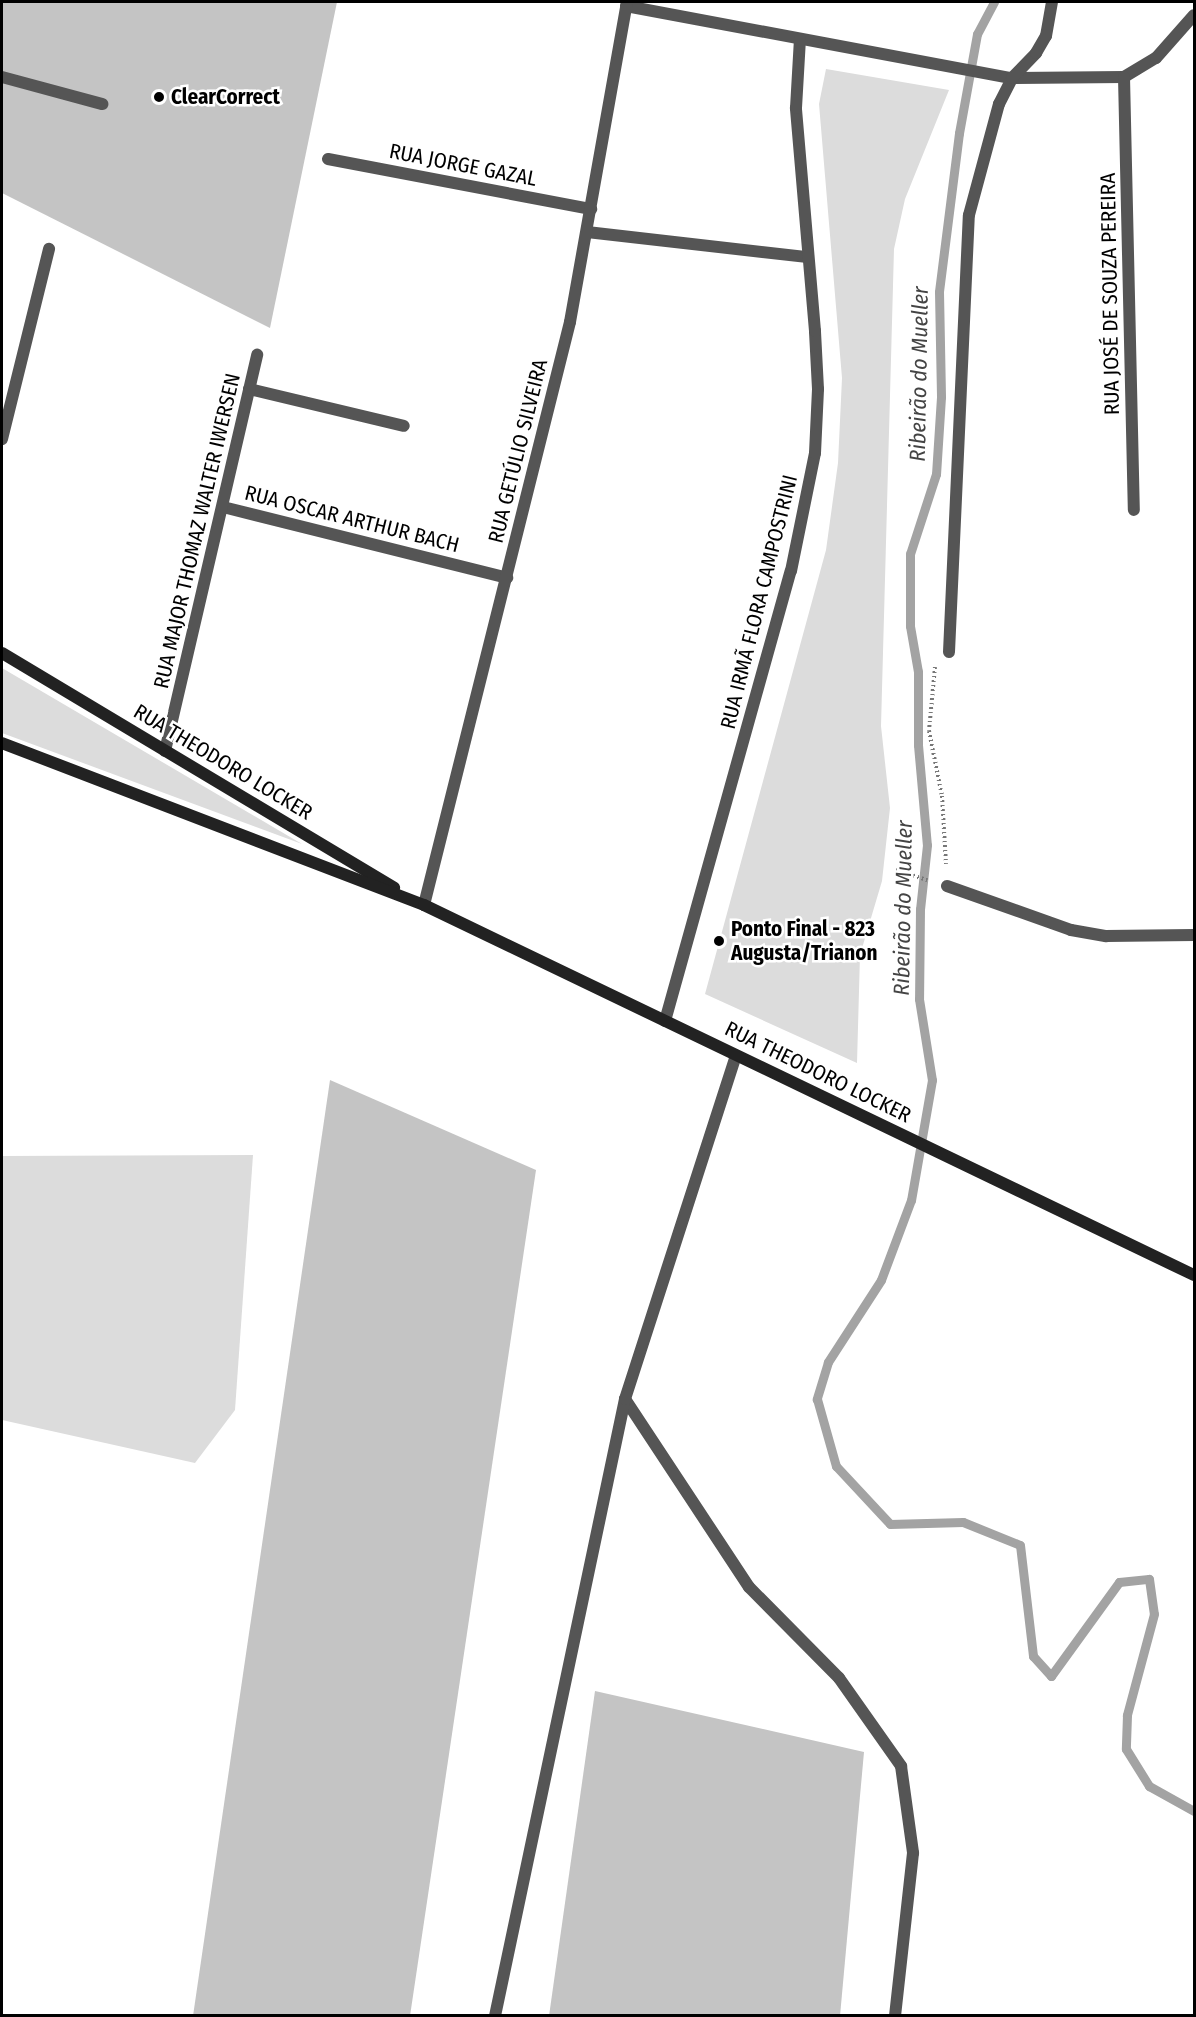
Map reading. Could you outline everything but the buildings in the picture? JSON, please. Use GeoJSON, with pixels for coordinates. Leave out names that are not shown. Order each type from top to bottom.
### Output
{"type":"FeatureCollection","features":[{"type":"Feature","properties":{"kind":"main road","name":"RUA THEODORO LOCKER"},"geometry":{"type":"LineString","coordinates":[[2,653],[424,905]]}},
{"type":"Feature","properties":{"kind":"main road","name":"RUA THEODORO LOCKER"},"geometry":{"type":"LineString","coordinates":[[2,743],[424,905],[1194,1275]]}},
{"type":"Feature","properties":{"kind":"street"},"geometry":{"type":"LineString","coordinates":[[949,652],[969,215],[990,133],[1012,78],[1036,53],[1046,36],[1052,2]]}},
{"type":"Feature","properties":{"kind":"street"},"geometry":{"type":"LineString","coordinates":[[626,4],[1012,78],[1124,76],[1156,58],[1194,15]]}},
{"type":"Feature","properties":{"kind":"street","name":"RUA GETÚLIO SILVEIRA"},"geometry":{"type":"LineString","coordinates":[[424,905],[570,322],[626,4]]}},
{"type":"Feature","properties":{"kind":"street","name":"RUA IRMÃ FLORA CAMPOSTRINI"},"geometry":{"type":"LineString","coordinates":[[665,1021],[806,511],[815,453],[819,390],[796,108],[800,39]]}},
{"type":"Feature","properties":{"kind":"street"},"geometry":{"type":"LineString","coordinates":[[2,76],[102,104]]}},
{"type":"Feature","properties":{"kind":"street","name":"RUA JOSÉ DE SOUZA PEREIRA"},"geometry":{"type":"LineString","coordinates":[[1124,76],[1134,510]]}},
{"type":"Feature","properties":{"kind":"street","name":"RUA JORGE GAZAL"},"geometry":{"type":"LineString","coordinates":[[328,159],[591,209]]}},
{"type":"Feature","properties":{"kind":"street"},"geometry":{"type":"LineString","coordinates":[[587,232],[808,257]]}},
{"type":"Feature","properties":{"kind":"street"},"geometry":{"type":"LineString","coordinates":[[2,438],[49,249]]}},
{"type":"Feature","properties":{"kind":"street","name":"RUA MAJOR THOMAZ WALTER IWERSEN"},"geometry":{"type":"LineString","coordinates":[[165,751],[257,355]]}},
{"type":"Feature","properties":{"kind":"street"},"geometry":{"type":"LineString","coordinates":[[249,389],[404,426]]}},
{"type":"Feature","properties":{"kind":"street","name":"RUA OSCAR ARTHUR BACH"},"geometry":{"type":"LineString","coordinates":[[223,507],[507,578]]}},
{"type":"Feature","properties":{"kind":"street"},"geometry":{"type":"LineString","coordinates":[[947,886],[1071,930],[1106,936],[1194,935]]}},
{"type":"Feature","properties":{"kind":"street"},"geometry":{"type":"LineString","coordinates":[[495,2016],[625,1399],[736,1055]]}},
{"type":"Feature","properties":{"kind":"street"},"geometry":{"type":"LineString","coordinates":[[625,1399],[749,1587],[839,1677],[900,1766],[913,1853],[895,2016]]}},
{"type":"Feature","properties":{"kind":"path"},"geometry":{"type":"LineString","coordinates":[[896,870],[947,886],[942,796],[929,731],[931,679],[935,665],[949,652]]}},
{"type":"Feature","properties":{"kind":"shaded area"},"geometry":{"type":"Polygon","coordinates":[[[826,69],[949,90],[905,199],[894,249],[881,726],[890,808],[882,881],[860,955],[857,1063],[705,994],[826,550],[838,463],[842,378],[819,104],[826,69]]]}},
{"type":"Feature","properties":{"kind":"shaded area"},"geometry":{"type":"Polygon","coordinates":[[[2,668],[302,844],[2,733],[2,668]]]}},
{"type":"Feature","properties":{"kind":"shaded area"},"geometry":{"type":"Polygon","coordinates":[[[253,1155],[235,1410],[195,1463],[2,1420],[2,1156],[253,1155]]]}},
{"type":"Feature","properties":{"kind":"waterway","name":"Ribeirão do Mueller"},"geometry":{"type":"LineString","coordinates":[[994,2],[977,34],[959,133],[939,292],[941,397],[936,474],[910,554],[910,626],[918,672],[918,745],[927,845],[920,909],[919,999],[932,1080],[911,1200],[881,1280],[828,1362],[817,1399],[836,1466],[890,1524],[963,1522],[1020,1545],[1033,1656],[1051,1676],[1119,1582],[1149,1579],[1154,1614],[1127,1715],[1126,1749],[1149,1786],[1194,1811]]}},
{"type":"Feature","properties":{"kind":"place","name":"ClearCorrect"},"geometry":{"type":"Point","coordinates":[159,97]}},
{"type":"Feature","properties":{"kind":"place","name":"Ponto Final - 823 Augusta/Trianon"},"geometry":{"type":"Point","coordinates":[719,941]}}]}
